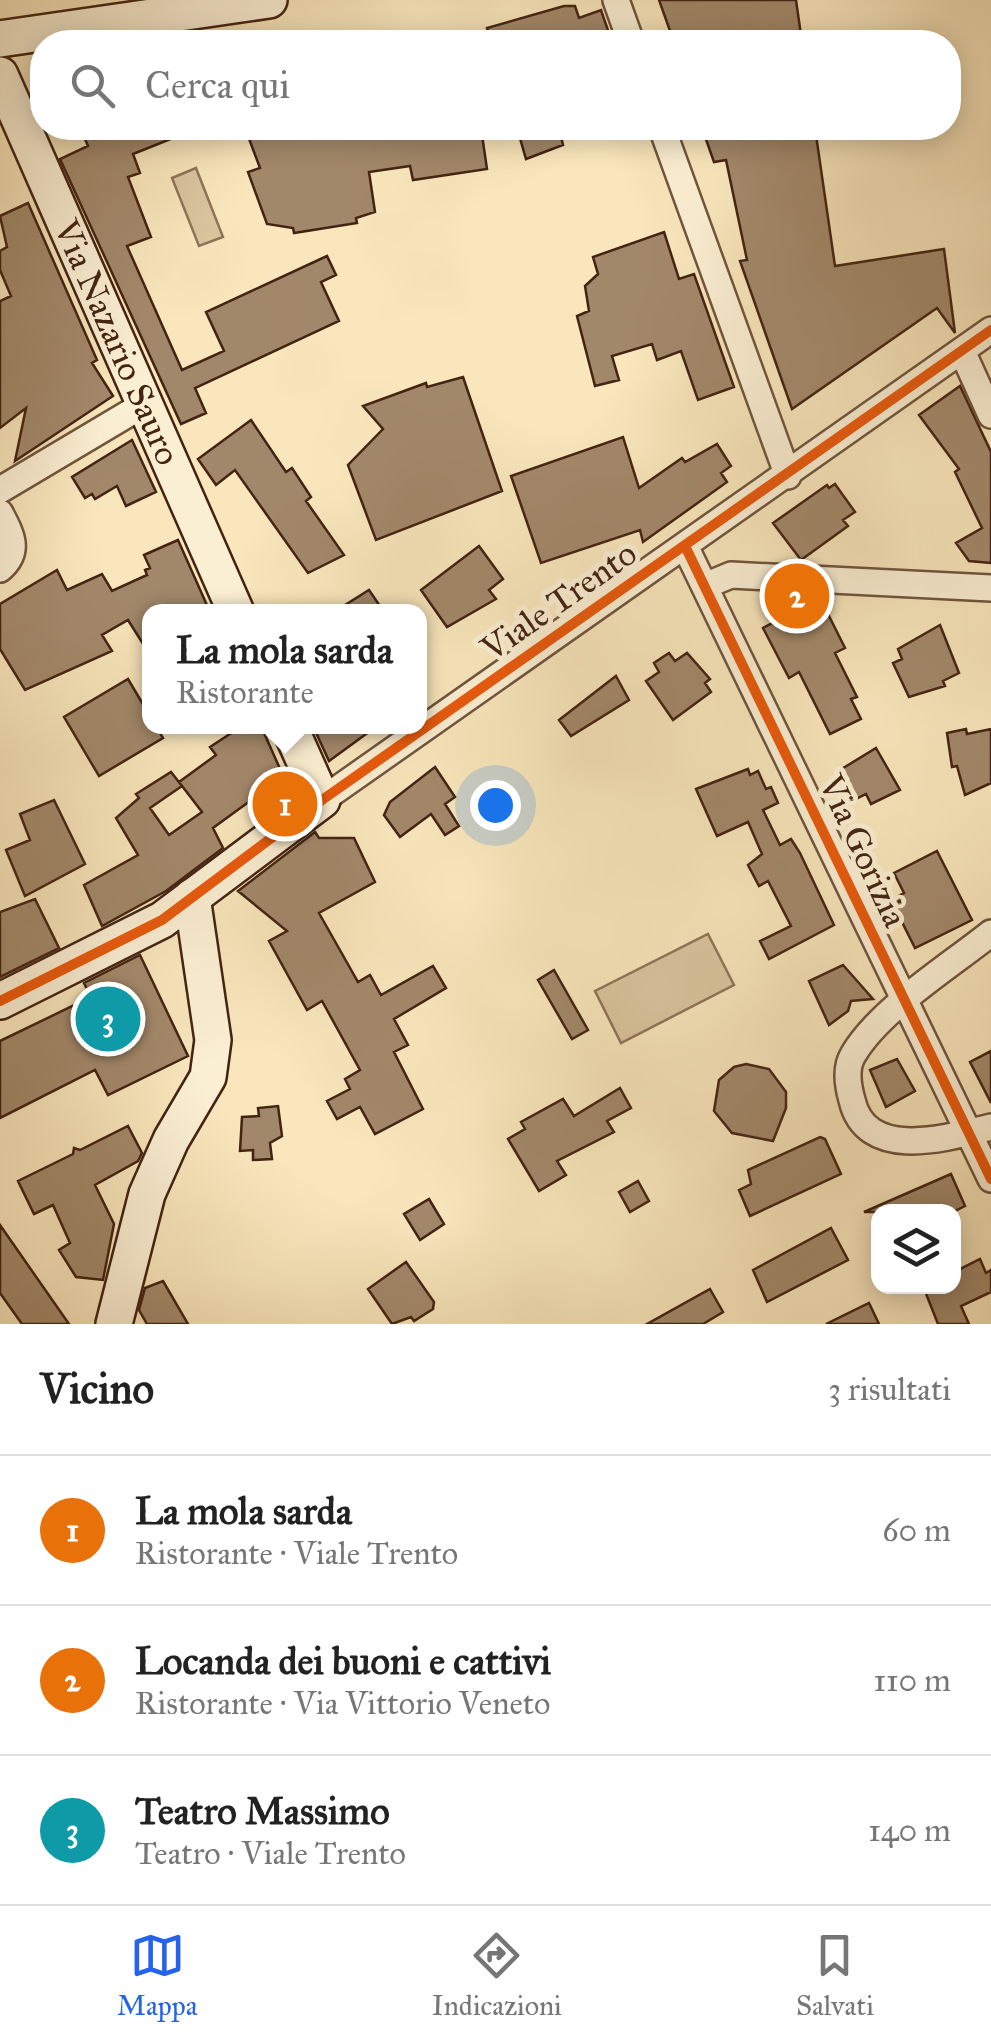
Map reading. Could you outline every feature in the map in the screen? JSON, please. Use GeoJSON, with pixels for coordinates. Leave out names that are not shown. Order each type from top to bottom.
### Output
{"type":"FeatureCollection","features":[{"type":"Feature","properties":{"kind":"street"},"geometry":{"type":"LineString","coordinates":[[62,30],[268,0]]}},
{"type":"Feature","properties":{"kind":"street"},"geometry":{"type":"LineString","coordinates":[[616,0],[627,30]]}},
{"type":"Feature","properties":{"kind":"street"},"geometry":{"type":"LineString","coordinates":[[0,39],[30,35]]}},
{"type":"Feature","properties":{"kind":"street","name":"Via Nazario Sauro"},"geometry":{"type":"LineString","coordinates":[[0,75],[232,604]]}},
{"type":"Feature","properties":{"kind":"street"},"geometry":{"type":"LineString","coordinates":[[666,140],[788,476]]}},
{"type":"Feature","properties":{"kind":"street","name":"Viale Trento"},"geometry":{"type":"LineString","coordinates":[[427,727],[991,330]]}},
{"type":"Feature","properties":{"kind":"street"},"geometry":{"type":"LineString","coordinates":[[962,351],[991,415]]}},
{"type":"Feature","properties":{"kind":"street"},"geometry":{"type":"LineString","coordinates":[[0,490],[142,405]]}},
{"type":"Feature","properties":{"kind":"street"},"geometry":{"type":"LineString","coordinates":[[0,513],[14,549],[0,569]]}},
{"type":"Feature","properties":{"kind":"street","name":"Via Gorizia"},"geometry":{"type":"LineString","coordinates":[[685,546],[904,1002],[980,1129],[991,1178]]}},
{"type":"Feature","properties":{"kind":"street"},"geometry":{"type":"LineString","coordinates":[[706,585],[732,575],[991,588]]}},
{"type":"Feature","properties":{"kind":"street"},"geometry":{"type":"LineString","coordinates":[[292,734],[322,800]]}},
{"type":"Feature","properties":{"kind":"street","name":"Viale Trento"},"geometry":{"type":"LineString","coordinates":[[0,1001],[162,920],[416,734]]}},
{"type":"Feature","properties":{"kind":"street"},"geometry":{"type":"LineString","coordinates":[[114,1324],[147,1194],[170,1140],[208,1076],[213,1040],[192,897]]}},
{"type":"Feature","properties":{"kind":"street"},"geometry":{"type":"LineString","coordinates":[[980,1129],[889,1140],[868,1132],[854,1110],[848,1083],[850,1058],[904,1002],[991,933]]}},
{"type":"Feature","properties":{"kind":"shaded area"},"geometry":{"type":"Polygon","coordinates":[[[196,168],[223,237],[199,246],[172,178],[196,168]]]}},
{"type":"Feature","properties":{"kind":"shaded area"},"geometry":{"type":"Polygon","coordinates":[[[708,934],[734,985],[621,1043],[595,991],[708,934]]]}},
{"type":"Feature","properties":{"kind":"building"},"geometry":{"type":"Polygon","coordinates":[[[659,0],[796,0],[800,30],[670,30],[659,0]]]}},
{"type":"Feature","properties":{"kind":"building"},"geometry":{"type":"Polygon","coordinates":[[[575,6],[579,18],[601,10],[608,30],[488,30],[575,6]]]}},
{"type":"Feature","properties":{"kind":"building"},"geometry":{"type":"Polygon","coordinates":[[[85,140],[168,140],[133,154],[140,173],[128,177],[151,237],[127,246],[182,370],[224,351],[206,312],[327,256],[336,275],[321,282],[339,321],[195,388],[206,413],[181,424],[60,159],[88,146],[85,140]]]}},
{"type":"Feature","properties":{"kind":"building"},"geometry":{"type":"Polygon","coordinates":[[[250,140],[483,140],[487,169],[413,180],[410,166],[369,172],[375,212],[356,218],[357,223],[294,233],[293,228],[267,224],[248,172],[260,168],[250,140]]]}},
{"type":"Feature","properties":{"kind":"building"},"geometry":{"type":"Polygon","coordinates":[[[520,140],[562,140],[563,145],[526,159],[520,140]]]}},
{"type":"Feature","properties":{"kind":"building"},"geometry":{"type":"Polygon","coordinates":[[[706,140],[817,140],[835,266],[944,249],[955,333],[937,308],[792,409],[740,261],[747,260],[726,160],[714,162],[706,140]]]}},
{"type":"Feature","properties":{"kind":"building"},"geometry":{"type":"Polygon","coordinates":[[[28,203],[97,360],[92,363],[113,396],[15,461],[26,408],[0,428],[0,301],[11,296],[0,270],[0,251],[7,247],[0,216],[28,203]]]}},
{"type":"Feature","properties":{"kind":"building"},"geometry":{"type":"Polygon","coordinates":[[[664,232],[679,279],[694,274],[734,387],[698,400],[681,351],[657,360],[652,344],[612,356],[619,380],[595,386],[577,316],[589,311],[585,286],[598,274],[593,257],[664,232]]]}},
{"type":"Feature","properties":{"kind":"building"},"geometry":{"type":"Polygon","coordinates":[[[463,377],[502,491],[376,540],[348,465],[383,429],[363,406],[426,383],[427,387],[463,377]]]}},
{"type":"Feature","properties":{"kind":"building"},"geometry":{"type":"Polygon","coordinates":[[[960,386],[991,452],[991,563],[969,561],[956,543],[982,528],[955,472],[959,469],[919,415],[960,386]]]}},
{"type":"Feature","properties":{"kind":"building"},"geometry":{"type":"Polygon","coordinates":[[[251,420],[286,472],[292,468],[311,497],[306,501],[344,555],[308,573],[235,470],[216,485],[198,459],[251,420]]]}},
{"type":"Feature","properties":{"kind":"building"},"geometry":{"type":"Polygon","coordinates":[[[623,437],[639,488],[682,458],[685,462],[717,444],[731,466],[721,473],[727,482],[643,542],[640,530],[541,563],[511,476],[623,437]]]}},
{"type":"Feature","properties":{"kind":"building"},"geometry":{"type":"Polygon","coordinates":[[[132,440],[156,492],[126,506],[117,486],[95,499],[92,494],[85,498],[72,477],[132,440]]]}},
{"type":"Feature","properties":{"kind":"building"},"geometry":{"type":"Polygon","coordinates":[[[835,484],[855,512],[843,520],[848,526],[801,560],[773,523],[827,485],[829,488],[835,484]]]}},
{"type":"Feature","properties":{"kind":"building"},"geometry":{"type":"Polygon","coordinates":[[[178,540],[206,604],[142,604],[142,642],[128,620],[102,635],[112,651],[25,690],[0,649],[0,604],[57,570],[67,590],[102,574],[112,591],[147,575],[145,570],[150,568],[144,555],[178,540]]]}},
{"type":"Feature","properties":{"kind":"building"},"geometry":{"type":"Polygon","coordinates":[[[479,546],[503,579],[489,590],[496,599],[447,627],[421,590],[479,546]]]}},
{"type":"Feature","properties":{"kind":"building"},"geometry":{"type":"Polygon","coordinates":[[[369,590],[379,604],[347,604],[369,590]]]}},
{"type":"Feature","properties":{"kind":"building"},"geometry":{"type":"Polygon","coordinates":[[[827,612],[845,648],[835,653],[857,697],[851,699],[861,719],[830,734],[799,672],[789,678],[763,628],[788,615],[794,628],[827,612]]]}},
{"type":"Feature","properties":{"kind":"building"},"geometry":{"type":"Polygon","coordinates":[[[940,625],[959,673],[943,681],[945,686],[909,697],[893,663],[902,659],[898,649],[940,625]]]}},
{"type":"Feature","properties":{"kind":"building"},"geometry":{"type":"Polygon","coordinates":[[[669,653],[675,661],[687,653],[710,679],[705,683],[711,692],[673,720],[646,681],[659,672],[654,663],[669,653]]]}},
{"type":"Feature","properties":{"kind":"building"},"geometry":{"type":"Polygon","coordinates":[[[616,676],[629,700],[571,736],[559,720],[616,676]]]}},
{"type":"Feature","properties":{"kind":"building"},"geometry":{"type":"Polygon","coordinates":[[[128,679],[142,703],[142,734],[161,734],[163,738],[99,776],[64,717],[128,679]]]}},
{"type":"Feature","properties":{"kind":"building"},"geometry":{"type":"Polygon","coordinates":[[[966,729],[967,734],[991,729],[991,783],[965,795],[957,766],[952,767],[947,733],[966,729]]]}},
{"type":"Feature","properties":{"kind":"building"},"geometry":{"type":"Polygon","coordinates":[[[230,734],[265,734],[292,796],[262,819],[250,801],[213,828],[223,848],[166,891],[102,926],[84,885],[138,855],[116,818],[139,798],[136,794],[171,772],[182,786],[150,808],[169,835],[202,812],[179,782],[216,755],[210,747],[230,734]]]}},
{"type":"Feature","properties":{"kind":"building"},"geometry":{"type":"Polygon","coordinates":[[[317,734],[366,734],[329,761],[317,734]]]}},
{"type":"Feature","properties":{"kind":"building"},"geometry":{"type":"Polygon","coordinates":[[[876,748],[900,790],[871,804],[866,794],[852,801],[840,770],[876,748]]]}},
{"type":"Feature","properties":{"kind":"building"},"geometry":{"type":"Polygon","coordinates":[[[435,767],[455,797],[445,804],[459,826],[445,835],[431,814],[400,837],[384,815],[390,802],[435,767]]]}},
{"type":"Feature","properties":{"kind":"building"},"geometry":{"type":"Polygon","coordinates":[[[748,769],[750,775],[758,771],[766,789],[771,787],[778,803],[763,810],[780,845],[791,839],[800,853],[834,925],[769,959],[760,941],[791,926],[768,881],[759,886],[748,865],[762,854],[748,822],[717,836],[696,789],[748,769]]]}},
{"type":"Feature","properties":{"kind":"building"},"geometry":{"type":"Polygon","coordinates":[[[54,800],[85,864],[25,896],[6,850],[30,840],[20,814],[54,800]]]}},
{"type":"Feature","properties":{"kind":"building"},"geometry":{"type":"Polygon","coordinates":[[[315,832],[319,838],[354,838],[375,882],[319,913],[358,982],[370,975],[381,995],[433,966],[446,988],[394,1019],[408,1045],[394,1052],[423,1109],[375,1134],[360,1107],[337,1119],[327,1101],[350,1089],[345,1079],[360,1070],[322,1001],[307,1010],[269,941],[287,931],[238,891],[315,832]]]}},
{"type":"Feature","properties":{"kind":"building"},"geometry":{"type":"Polygon","coordinates":[[[937,851],[972,920],[915,948],[891,900],[904,893],[894,873],[937,851]]]}},
{"type":"Feature","properties":{"kind":"building"},"geometry":{"type":"Polygon","coordinates":[[[35,899],[59,948],[0,977],[0,912],[35,899]]]}},
{"type":"Feature","properties":{"kind":"building"},"geometry":{"type":"Polygon","coordinates":[[[140,955],[188,1056],[108,1095],[95,1070],[0,1118],[0,1041],[91,997],[84,983],[140,955]]]}},
{"type":"Feature","properties":{"kind":"building"},"geometry":{"type":"Polygon","coordinates":[[[843,965],[873,999],[851,1001],[848,1011],[829,1025],[809,981],[843,965]]]}},
{"type":"Feature","properties":{"kind":"building"},"geometry":{"type":"Polygon","coordinates":[[[554,970],[588,1030],[572,1039],[538,980],[554,970]]]}},
{"type":"Feature","properties":{"kind":"building"},"geometry":{"type":"Polygon","coordinates":[[[991,1051],[991,1103],[970,1062],[991,1051]]]}},
{"type":"Feature","properties":{"kind":"building"},"geometry":{"type":"Polygon","coordinates":[[[897,1059],[915,1091],[886,1107],[870,1070],[897,1059]]]}},
{"type":"Feature","properties":{"kind":"building"},"geometry":{"type":"Polygon","coordinates":[[[746,1064],[769,1069],[786,1092],[786,1108],[773,1141],[732,1133],[714,1111],[719,1080],[734,1067],[746,1064]]]}},
{"type":"Feature","properties":{"kind":"building"},"geometry":{"type":"Polygon","coordinates":[[[620,1088],[631,1108],[607,1121],[614,1132],[557,1161],[566,1175],[539,1191],[508,1139],[525,1129],[521,1122],[563,1099],[574,1116],[620,1088]]]}},
{"type":"Feature","properties":{"kind":"building"},"geometry":{"type":"Polygon","coordinates":[[[278,1106],[282,1136],[270,1143],[272,1159],[253,1160],[253,1150],[240,1151],[242,1117],[259,1116],[258,1108],[278,1106]]]}},
{"type":"Feature","properties":{"kind":"building"},"geometry":{"type":"Polygon","coordinates":[[[128,1126],[142,1153],[138,1161],[95,1185],[114,1224],[103,1280],[76,1277],[59,1250],[70,1243],[53,1205],[34,1214],[18,1181],[73,1154],[74,1148],[80,1150],[128,1126]]]}},
{"type":"Feature","properties":{"kind":"building"},"geometry":{"type":"Polygon","coordinates":[[[820,1137],[825,1139],[841,1174],[750,1216],[739,1190],[751,1184],[748,1170],[820,1137]]]}},
{"type":"Feature","properties":{"kind":"building"},"geometry":{"type":"Polygon","coordinates":[[[951,1174],[965,1206],[961,1208],[961,1204],[882,1204],[951,1174]]]}},
{"type":"Feature","properties":{"kind":"building"},"geometry":{"type":"Polygon","coordinates":[[[638,1181],[649,1201],[630,1212],[619,1192],[638,1181]]]}},
{"type":"Feature","properties":{"kind":"building"},"geometry":{"type":"Polygon","coordinates":[[[429,1199],[444,1224],[420,1240],[404,1214],[429,1199]]]}},
{"type":"Feature","properties":{"kind":"building"},"geometry":{"type":"Polygon","coordinates":[[[0,1225],[69,1324],[22,1324],[0,1293],[0,1225]]]}},
{"type":"Feature","properties":{"kind":"building"},"geometry":{"type":"Polygon","coordinates":[[[831,1228],[848,1260],[767,1302],[753,1270],[831,1228]]]}},
{"type":"Feature","properties":{"kind":"building"},"geometry":{"type":"Polygon","coordinates":[[[980,1259],[986,1273],[991,1270],[991,1292],[961,1306],[969,1324],[938,1324],[926,1294],[961,1294],[961,1268],[980,1259]]]}},
{"type":"Feature","properties":{"kind":"building"},"geometry":{"type":"Polygon","coordinates":[[[406,1262],[434,1302],[433,1309],[414,1321],[411,1317],[392,1324],[368,1289],[406,1262]]]}},
{"type":"Feature","properties":{"kind":"building"},"geometry":{"type":"Polygon","coordinates":[[[163,1281],[188,1324],[147,1324],[139,1310],[145,1288],[163,1281]]]}},
{"type":"Feature","properties":{"kind":"building"},"geometry":{"type":"Polygon","coordinates":[[[710,1289],[723,1312],[703,1324],[647,1324],[710,1289]]]}},
{"type":"Feature","properties":{"kind":"building"},"geometry":{"type":"Polygon","coordinates":[[[869,1303],[879,1324],[826,1324],[869,1303]]]}},
{"type":"Feature","properties":{"kind":"cycle path"},"geometry":{"type":"LineString","coordinates":[[427,726],[991,330]]}},
{"type":"Feature","properties":{"kind":"cycle path"},"geometry":{"type":"LineString","coordinates":[[685,546],[991,1179]]}},
{"type":"Feature","properties":{"kind":"cycle path"},"geometry":{"type":"LineString","coordinates":[[0,1001],[162,920],[416,734]]}},
{"type":"Feature","properties":{"kind":"place","name":"Locanda dei buoni e cattivi"},"geometry":{"type":"Point","coordinates":[797,596]}},
{"type":"Feature","properties":{"kind":"place","name":"La mola sarda"},"geometry":{"type":"Point","coordinates":[285,804]}},
{"type":"Feature","properties":{"kind":"place","name":"Teatro Massimo"},"geometry":{"type":"Point","coordinates":[108,1019]}}]}
